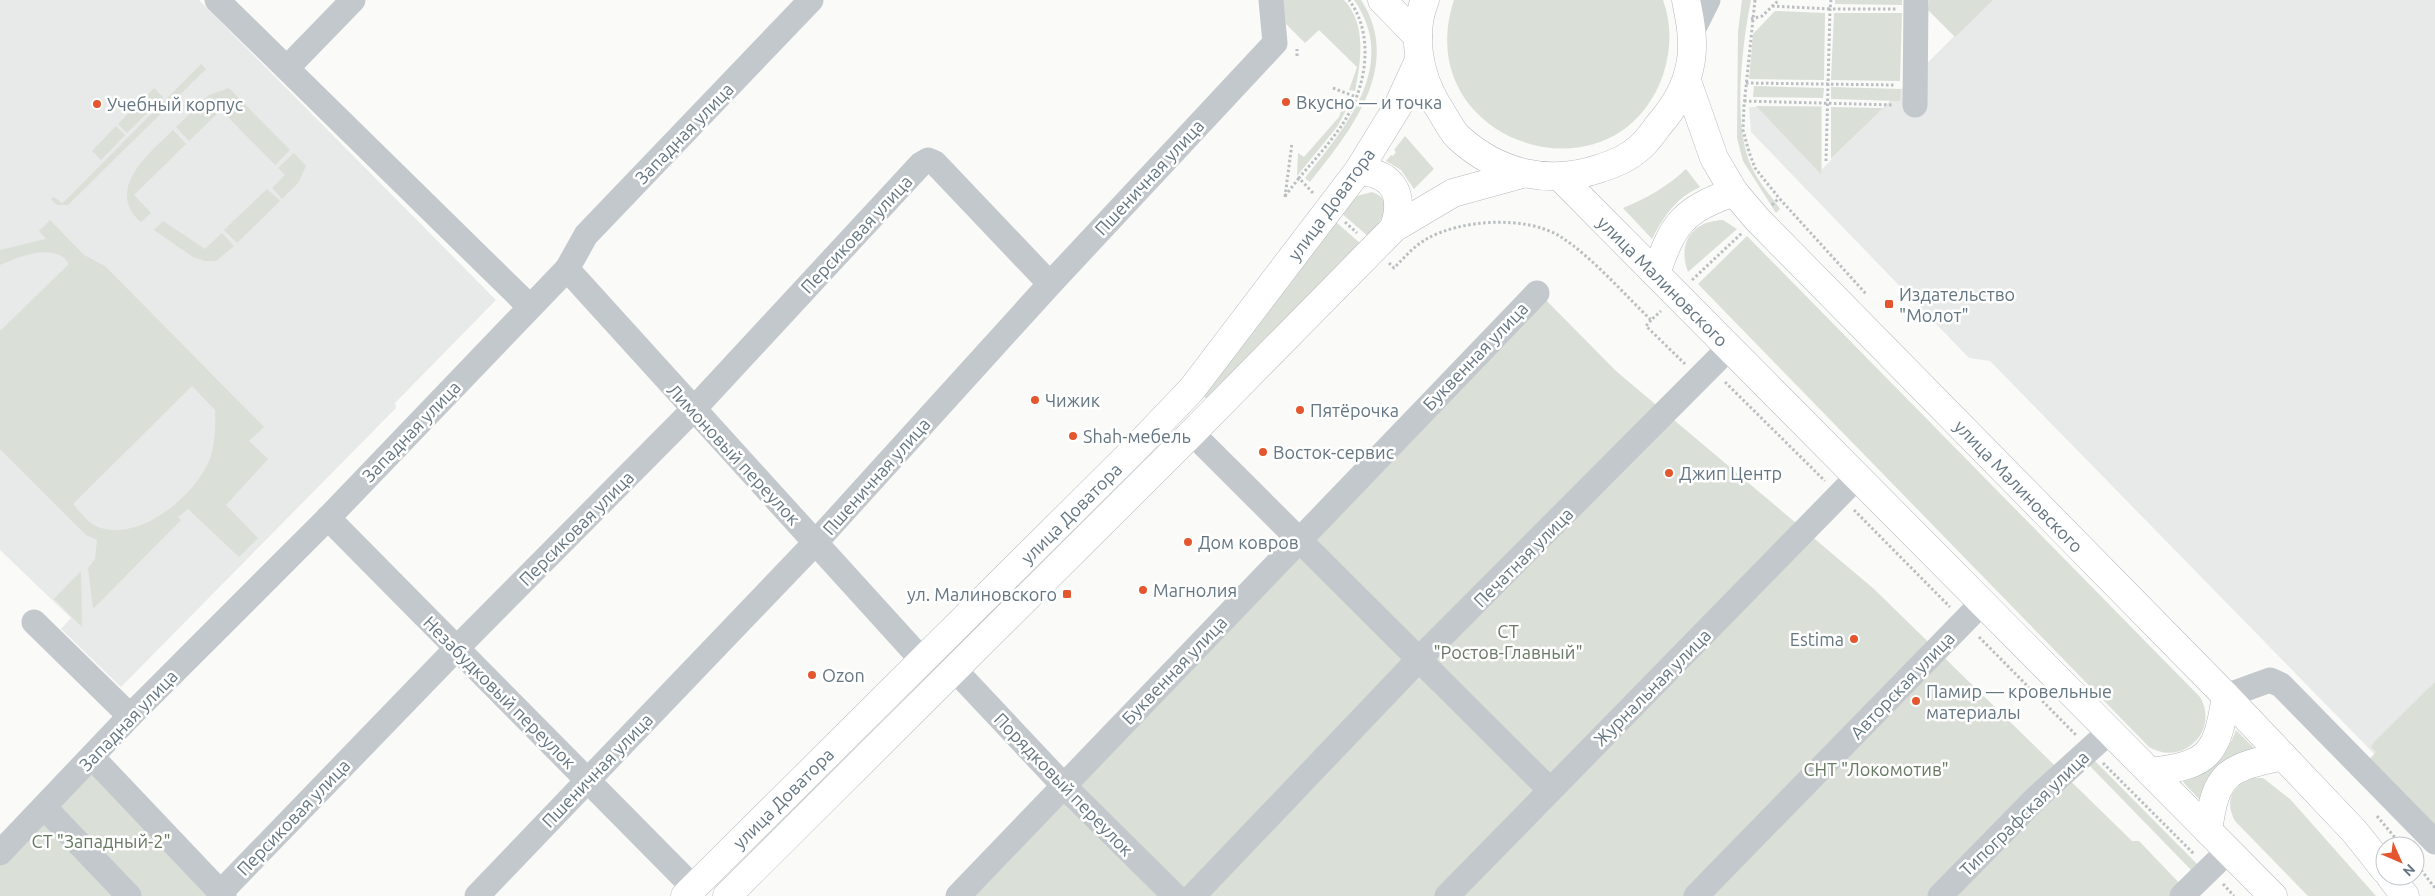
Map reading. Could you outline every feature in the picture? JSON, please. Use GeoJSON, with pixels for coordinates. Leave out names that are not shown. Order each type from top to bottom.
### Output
{"type":"FeatureCollection","features":[{"type":"Feature","properties":{"kind":"main road"},"geometry":{"type":"LineString","coordinates":[[1382,0],[1419,48]]}},
{"type":"Feature","properties":{"kind":"main road"},"geometry":{"type":"LineString","coordinates":[[1425,0],[1419,48],[1427,89],[1457,136],[1488,160],[1522,174],[1560,178],[1581,175],[1614,164],[1638,149],[1676,105],[1686,81],[1692,59],[1692,30],[1686,0]]}},
{"type":"Feature","properties":{"kind":"main road","name":"улица Доватора"},"geometry":{"type":"LineString","coordinates":[[689,892],[1182,401],[1358,171],[1398,106],[1419,48]]}},
{"type":"Feature","properties":{"kind":"main road","name":"улица Малиновского"},"geometry":{"type":"LineString","coordinates":[[1686,81],[1714,158],[1734,192],[1757,219],[2226,696],[2355,832],[2375,857]]}},
{"type":"Feature","properties":{"kind":"main road"},"geometry":{"type":"LineString","coordinates":[[1358,171],[1377,174],[1394,188],[1399,198],[1400,211],[1394,228]]}},
{"type":"Feature","properties":{"kind":"main road","name":"улица Доватора"},"geometry":{"type":"LineString","coordinates":[[727,896],[1192,433],[1394,228],[1452,194],[1480,184],[1522,174]]}},
{"type":"Feature","properties":{"kind":"main road","name":"улица Малиновского"},"geometry":{"type":"LineString","coordinates":[[1560,178],[1677,295],[1713,365],[1848,486],[1983,602],[2100,740],[2150,772],[2273,896]]}},
{"type":"Feature","properties":{"kind":"main road"},"geometry":{"type":"LineString","coordinates":[[1656,274],[1665,246],[1685,216],[1700,206],[1734,192]]}},
{"type":"Feature","properties":{"kind":"main road"},"geometry":{"type":"LineString","coordinates":[[2150,772],[2178,769],[2206,756],[2215,744],[2221,729],[2226,696]]}},
{"type":"Feature","properties":{"kind":"main road"},"geometry":{"type":"LineString","coordinates":[[2208,831],[2212,803],[2224,779],[2238,767],[2248,763],[2283,756]]}},
{"type":"Feature","properties":{"kind":"street"},"geometry":{"type":"LineString","coordinates":[[216,0],[529,306]]}},
{"type":"Feature","properties":{"kind":"street"},"geometry":{"type":"LineString","coordinates":[[287,68],[353,0]]}},
{"type":"Feature","properties":{"kind":"street","name":"Западная улица"},"geometry":{"type":"LineString","coordinates":[[0,853],[130,716],[328,518],[529,306],[567,269],[586,235],[811,0]]}},
{"type":"Feature","properties":{"kind":"street","name":"Пшеничная улица"},"geometry":{"type":"LineString","coordinates":[[477,896],[815,542],[1050,284],[1275,43],[1271,0]]}},
{"type":"Feature","properties":{"kind":"street"},"geometry":{"type":"LineString","coordinates":[[1692,30],[1708,0]]}},
{"type":"Feature","properties":{"kind":"street"},"geometry":{"type":"LineString","coordinates":[[1915,95],[1916,5]]}},
{"type":"Feature","properties":{"kind":"street","name":"Персиковая улица"},"geometry":{"type":"LineString","coordinates":[[222,894],[456,649],[693,410],[921,164],[928,160],[935,164],[1050,284]]}},
{"type":"Feature","properties":{"kind":"street","name":"Лимоновый переулок"},"geometry":{"type":"LineString","coordinates":[[567,269],[922,660]]}},
{"type":"Feature","properties":{"kind":"street","name":"Буквенная улица"},"geometry":{"type":"LineString","coordinates":[[958,896],[1537,293]]}},
{"type":"Feature","properties":{"kind":"street","name":"Печатная улица"},"geometry":{"type":"LineString","coordinates":[[1193,896],[1420,658],[1713,365]]}},
{"type":"Feature","properties":{"kind":"street"},"geometry":{"type":"LineString","coordinates":[[1192,433],[1420,658],[1550,790]]}},
{"type":"Feature","properties":{"kind":"street","name":"Журнальная улица"},"geometry":{"type":"LineString","coordinates":[[1447,896],[1848,486]]}},
{"type":"Feature","properties":{"kind":"street","name":"Незабудковый переулок"},"geometry":{"type":"LineString","coordinates":[[328,518],[587,780],[689,892]]}},
{"type":"Feature","properties":{"kind":"street","name":"Авторская улица"},"geometry":{"type":"LineString","coordinates":[[1696,896],[1983,602]]}},
{"type":"Feature","properties":{"kind":"street"},"geometry":{"type":"LineString","coordinates":[[34,622],[130,716]]}},
{"type":"Feature","properties":{"kind":"street","name":"Порядковый переулок"},"geometry":{"type":"LineString","coordinates":[[955,670],[1064,786],[1175,896]]}},
{"type":"Feature","properties":{"kind":"street"},"geometry":{"type":"LineString","coordinates":[[2226,696],[2270,680],[2281,685],[2435,842]]}},
{"type":"Feature","properties":{"kind":"street","name":"Типографская улица"},"geometry":{"type":"LineString","coordinates":[[1940,896],[2035,798],[2100,740]]}},
{"type":"Feature","properties":{"kind":"street"},"geometry":{"type":"LineString","coordinates":[[92,757],[222,894]]}},
{"type":"Feature","properties":{"kind":"street"},"geometry":{"type":"LineString","coordinates":[[44,807],[129,896]]}},
{"type":"Feature","properties":{"kind":"street"},"geometry":{"type":"LineString","coordinates":[[2182,896],[2228,851]]}},
{"type":"Feature","properties":{"kind":"path"},"geometry":{"type":"LineString","coordinates":[[1292,143],[1285,197],[1340,127],[1356,96],[1363,72],[1364,40],[1360,22],[1349,0]]}},
{"type":"Feature","properties":{"kind":"path"},"geometry":{"type":"LineString","coordinates":[[1755,0],[1751,19],[1744,101],[1744,130],[1755,168],[1779,198],[1867,294]]}},
{"type":"Feature","properties":{"kind":"path"},"geometry":{"type":"LineString","coordinates":[[1751,19],[1762,16],[1779,0]]}},
{"type":"Feature","properties":{"kind":"path"},"geometry":{"type":"LineString","coordinates":[[1826,162],[1831,0]]}},
{"type":"Feature","properties":{"kind":"path"},"geometry":{"type":"LineString","coordinates":[[1772,6],[1830,9],[1916,5]]}},
{"type":"Feature","properties":{"kind":"path"},"geometry":{"type":"LineString","coordinates":[[1745,83],[1829,84],[1915,95]]}},
{"type":"Feature","properties":{"kind":"path"},"geometry":{"type":"LineString","coordinates":[[1333,88],[1356,96]]}},
{"type":"Feature","properties":{"kind":"path"},"geometry":{"type":"LineString","coordinates":[[1744,101],[1828,103],[1915,95]]}},
{"type":"Feature","properties":{"kind":"path"},"geometry":{"type":"LineString","coordinates":[[1300,178],[1309,186],[1314,196],[1394,268],[1412,250],[1439,233],[1472,224],[1496,222],[1525,225],[1561,237],[1651,320]]}},
{"type":"Feature","properties":{"kind":"path"},"geometry":{"type":"LineString","coordinates":[[1779,198],[1646,326],[1713,365],[1848,486],[1964,622],[2100,740],[2209,870],[2234,896]]}},
{"type":"Feature","properties":{"kind":"path"},"geometry":{"type":"LineString","coordinates":[[2425,875],[2435,888]]}},
{"type":"Feature","properties":{"kind":"shaded area"},"geometry":{"type":"Polygon","coordinates":[[[0,0],[199,0],[496,300],[395,403],[396,408],[121,687],[61,629],[71,618],[0,550],[0,0]]]}},
{"type":"Feature","properties":{"kind":"shaded area"},"geometry":{"type":"Polygon","coordinates":[[[1990,0],[2435,0],[2435,816],[1990,361],[1969,358],[1751,132],[1749,107],[1822,106],[1822,169],[1990,0]]]}},
{"type":"Feature","properties":{"kind":"green space"},"geometry":{"type":"Polygon","coordinates":[[[1283,0],[1344,0],[1356,20],[1359,32],[1360,56],[1355,91],[1349,90],[1357,67],[1319,30],[1305,43],[1286,24],[1283,0]]]}},
{"type":"Feature","properties":{"kind":"green space"},"geometry":{"type":"Polygon","coordinates":[[[1354,0],[1361,0],[1373,25],[1377,49],[1374,73],[1367,97],[1355,120],[1341,142],[1310,182],[1305,178],[1350,117],[1362,95],[1369,72],[1371,48],[1367,24],[1354,0]]]}},
{"type":"Feature","properties":{"kind":"green space"},"geometry":{"type":"Polygon","coordinates":[[[1454,0],[1663,0],[1668,18],[1669,47],[1663,75],[1638,117],[1603,141],[1563,148],[1523,142],[1487,122],[1460,91],[1448,50],[1454,0]]]}},
{"type":"Feature","properties":{"kind":"green space"},"geometry":{"type":"Polygon","coordinates":[[[1742,0],[1751,0],[1742,62],[1742,131],[1752,168],[1780,209],[1776,213],[1743,161],[1737,138],[1738,32],[1742,0]]]}},
{"type":"Feature","properties":{"kind":"green space"},"geometry":{"type":"Polygon","coordinates":[[[1835,0],[1902,0],[1902,5],[1835,4],[1835,0]]]}},
{"type":"Feature","properties":{"kind":"green space"},"geometry":{"type":"Polygon","coordinates":[[[1929,0],[1993,0],[1955,37],[1928,10],[1929,0]]]}},
{"type":"Feature","properties":{"kind":"green space"},"geometry":{"type":"Polygon","coordinates":[[[1775,11],[1825,13],[1824,80],[1749,79],[1753,34],[1775,11]]]}},
{"type":"Feature","properties":{"kind":"green space"},"geometry":{"type":"Polygon","coordinates":[[[1834,13],[1902,13],[1900,81],[1831,80],[1834,13]]]}},
{"type":"Feature","properties":{"kind":"green space"},"geometry":{"type":"Polygon","coordinates":[[[201,64],[206,69],[68,205],[57,205],[51,199],[54,197],[62,203],[65,201],[201,64]]]}},
{"type":"Feature","properties":{"kind":"green space"},"geometry":{"type":"Polygon","coordinates":[[[1754,86],[1824,88],[1823,98],[1753,97],[1754,86]]]}},
{"type":"Feature","properties":{"kind":"green space"},"geometry":{"type":"Polygon","coordinates":[[[1831,87],[1901,89],[1900,101],[1831,99],[1831,87]]]}},
{"type":"Feature","properties":{"kind":"green space"},"geometry":{"type":"Polygon","coordinates":[[[154,88],[163,97],[127,133],[118,124],[154,88]]]}},
{"type":"Feature","properties":{"kind":"green space"},"geometry":{"type":"Polygon","coordinates":[[[229,88],[290,150],[275,165],[221,110],[189,141],[176,127],[209,95],[229,88]]]}},
{"type":"Feature","properties":{"kind":"green space"},"geometry":{"type":"Polygon","coordinates":[[[1346,97],[1352,99],[1337,127],[1297,176],[1298,153],[1304,157],[1339,117],[1346,97]]]}},
{"type":"Feature","properties":{"kind":"green space"},"geometry":{"type":"Polygon","coordinates":[[[1756,106],[1821,107],[1821,174],[1756,106]]]}},
{"type":"Feature","properties":{"kind":"green space"},"geometry":{"type":"Polygon","coordinates":[[[1831,107],[1883,108],[1831,159],[1831,107]]]}},
{"type":"Feature","properties":{"kind":"green space"},"geometry":{"type":"Polygon","coordinates":[[[116,126],[125,135],[101,160],[92,151],[116,126]]]}},
{"type":"Feature","properties":{"kind":"green space"},"geometry":{"type":"Polygon","coordinates":[[[173,130],[186,144],[134,195],[151,213],[141,222],[131,210],[127,197],[129,184],[134,172],[153,149],[173,130]]]}},
{"type":"Feature","properties":{"kind":"green space"},"geometry":{"type":"Polygon","coordinates":[[[1405,136],[1434,169],[1414,189],[1401,170],[1386,161],[1391,155],[1393,156],[1396,152],[1394,150],[1405,136]]]}},
{"type":"Feature","properties":{"kind":"green space"},"geometry":{"type":"Polygon","coordinates":[[[294,153],[306,166],[298,183],[282,199],[272,188],[285,175],[278,168],[294,153]]]}},
{"type":"Feature","properties":{"kind":"green space"},"geometry":{"type":"Polygon","coordinates":[[[1686,169],[1700,187],[1677,202],[1661,223],[1652,239],[1623,208],[1656,192],[1686,169]]]}},
{"type":"Feature","properties":{"kind":"green space"},"geometry":{"type":"Polygon","coordinates":[[[267,189],[280,201],[237,243],[224,230],[267,189]]]}},
{"type":"Feature","properties":{"kind":"green space"},"geometry":{"type":"Polygon","coordinates":[[[1372,192],[1384,201],[1385,206],[1381,219],[1368,236],[1341,213],[1357,196],[1372,192]]]}},
{"type":"Feature","properties":{"kind":"green space"},"geometry":{"type":"Polygon","coordinates":[[[50,220],[84,255],[105,266],[264,427],[249,441],[268,459],[226,505],[258,538],[239,557],[188,509],[178,517],[181,520],[93,609],[88,568],[95,559],[97,540],[86,535],[0,449],[0,331],[69,264],[59,255],[43,252],[13,259],[0,265],[0,250],[46,239],[39,231],[50,220]],[[192,386],[73,504],[91,523],[98,527],[114,530],[132,528],[149,522],[165,512],[181,499],[204,471],[211,456],[213,445],[215,410],[192,386]]]}},
{"type":"Feature","properties":{"kind":"green space"},"geometry":{"type":"Polygon","coordinates":[[[1723,220],[1737,229],[1688,272],[1684,252],[1690,236],[1695,229],[1703,224],[1723,220]]]}},
{"type":"Feature","properties":{"kind":"green space"},"geometry":{"type":"Polygon","coordinates":[[[163,221],[205,249],[222,233],[234,246],[216,261],[205,261],[193,257],[154,230],[163,221]]]}},
{"type":"Feature","properties":{"kind":"green space"},"geometry":{"type":"Polygon","coordinates":[[[1336,222],[1361,244],[1207,399],[1201,394],[1336,222]]]}},
{"type":"Feature","properties":{"kind":"green space"},"geometry":{"type":"Polygon","coordinates":[[[1747,236],[2200,697],[2205,710],[2205,722],[2201,733],[2194,742],[2185,749],[2174,752],[2161,752],[2149,747],[1698,284],[1747,236]]]}},
{"type":"Feature","properties":{"kind":"green space","name":"СТ \"Ростов-Главный\""},"geometry":{"type":"Polygon","coordinates":[[[1534,288],[1616,371],[1874,589],[2132,841],[2139,841],[2185,889],[2188,896],[952,896],[1534,288]]]}},
{"type":"Feature","properties":{"kind":"green space"},"geometry":{"type":"Polygon","coordinates":[[[81,571],[82,627],[54,599],[81,571]]]}},
{"type":"Feature","properties":{"kind":"green space"},"geometry":{"type":"Polygon","coordinates":[[[2435,682],[2435,826],[2369,760],[2376,752],[2371,747],[2374,742],[2435,682]]]}},
{"type":"Feature","properties":{"kind":"green space"},"geometry":{"type":"Polygon","coordinates":[[[2236,730],[2258,752],[2203,803],[2183,782],[2201,773],[2216,762],[2232,740],[2236,730]]]}},
{"type":"Feature","properties":{"kind":"green space"},"geometry":{"type":"Polygon","coordinates":[[[2092,758],[2201,868],[2195,874],[2087,763],[2092,758]]]}},
{"type":"Feature","properties":{"kind":"green space","name":"СТ \"Западный-2\""},"geometry":{"type":"Polygon","coordinates":[[[101,760],[231,896],[0,896],[0,866],[101,760]]]}},
{"type":"Feature","properties":{"kind":"green space"},"geometry":{"type":"Polygon","coordinates":[[[2252,778],[2263,778],[2290,799],[2376,896],[2308,896],[2235,821],[2230,807],[2232,795],[2239,785],[2252,778]]]}},
{"type":"Feature","properties":{"kind":"place","name":"Вкусно — и точка"},"geometry":{"type":"Point","coordinates":[1286,102]}},
{"type":"Feature","properties":{"kind":"place","name":"Учебный корпус"},"geometry":{"type":"Point","coordinates":[97,104]}},
{"type":"Feature","properties":{"kind":"place","name":"Издательство \"Молот\""},"geometry":{"type":"Point","coordinates":[1889,304]}},
{"type":"Feature","properties":{"kind":"place","name":"Чижик"},"geometry":{"type":"Point","coordinates":[1035,400]}},
{"type":"Feature","properties":{"kind":"place","name":"Пятёрочка"},"geometry":{"type":"Point","coordinates":[1300,410]}},
{"type":"Feature","properties":{"kind":"place","name":"Shah-мебель"},"geometry":{"type":"Point","coordinates":[1073,436]}},
{"type":"Feature","properties":{"kind":"place","name":"Восток-сервис"},"geometry":{"type":"Point","coordinates":[1263,452]}},
{"type":"Feature","properties":{"kind":"place","name":"Джип Центр"},"geometry":{"type":"Point","coordinates":[1669,473]}},
{"type":"Feature","properties":{"kind":"place","name":"Дом ковров"},"geometry":{"type":"Point","coordinates":[1188,542]}},
{"type":"Feature","properties":{"kind":"place","name":"Магнолия"},"geometry":{"type":"Point","coordinates":[1143,590]}},
{"type":"Feature","properties":{"kind":"place","name":"ул. Малиновского"},"geometry":{"type":"Point","coordinates":[1067,594]}},
{"type":"Feature","properties":{"kind":"place","name":"Estima"},"geometry":{"type":"Point","coordinates":[1854,639]}},
{"type":"Feature","properties":{"kind":"place","name":"Ozon"},"geometry":{"type":"Point","coordinates":[812,675]}},
{"type":"Feature","properties":{"kind":"place","name":"Памир — кровельные материалы"},"geometry":{"type":"Point","coordinates":[1916,701]}},
{"type":"Feature","properties":{"kind":"park label","name":"СНТ \"Локомотив\""},"geometry":{"type":"Point","coordinates":[1876,769]}}]}
